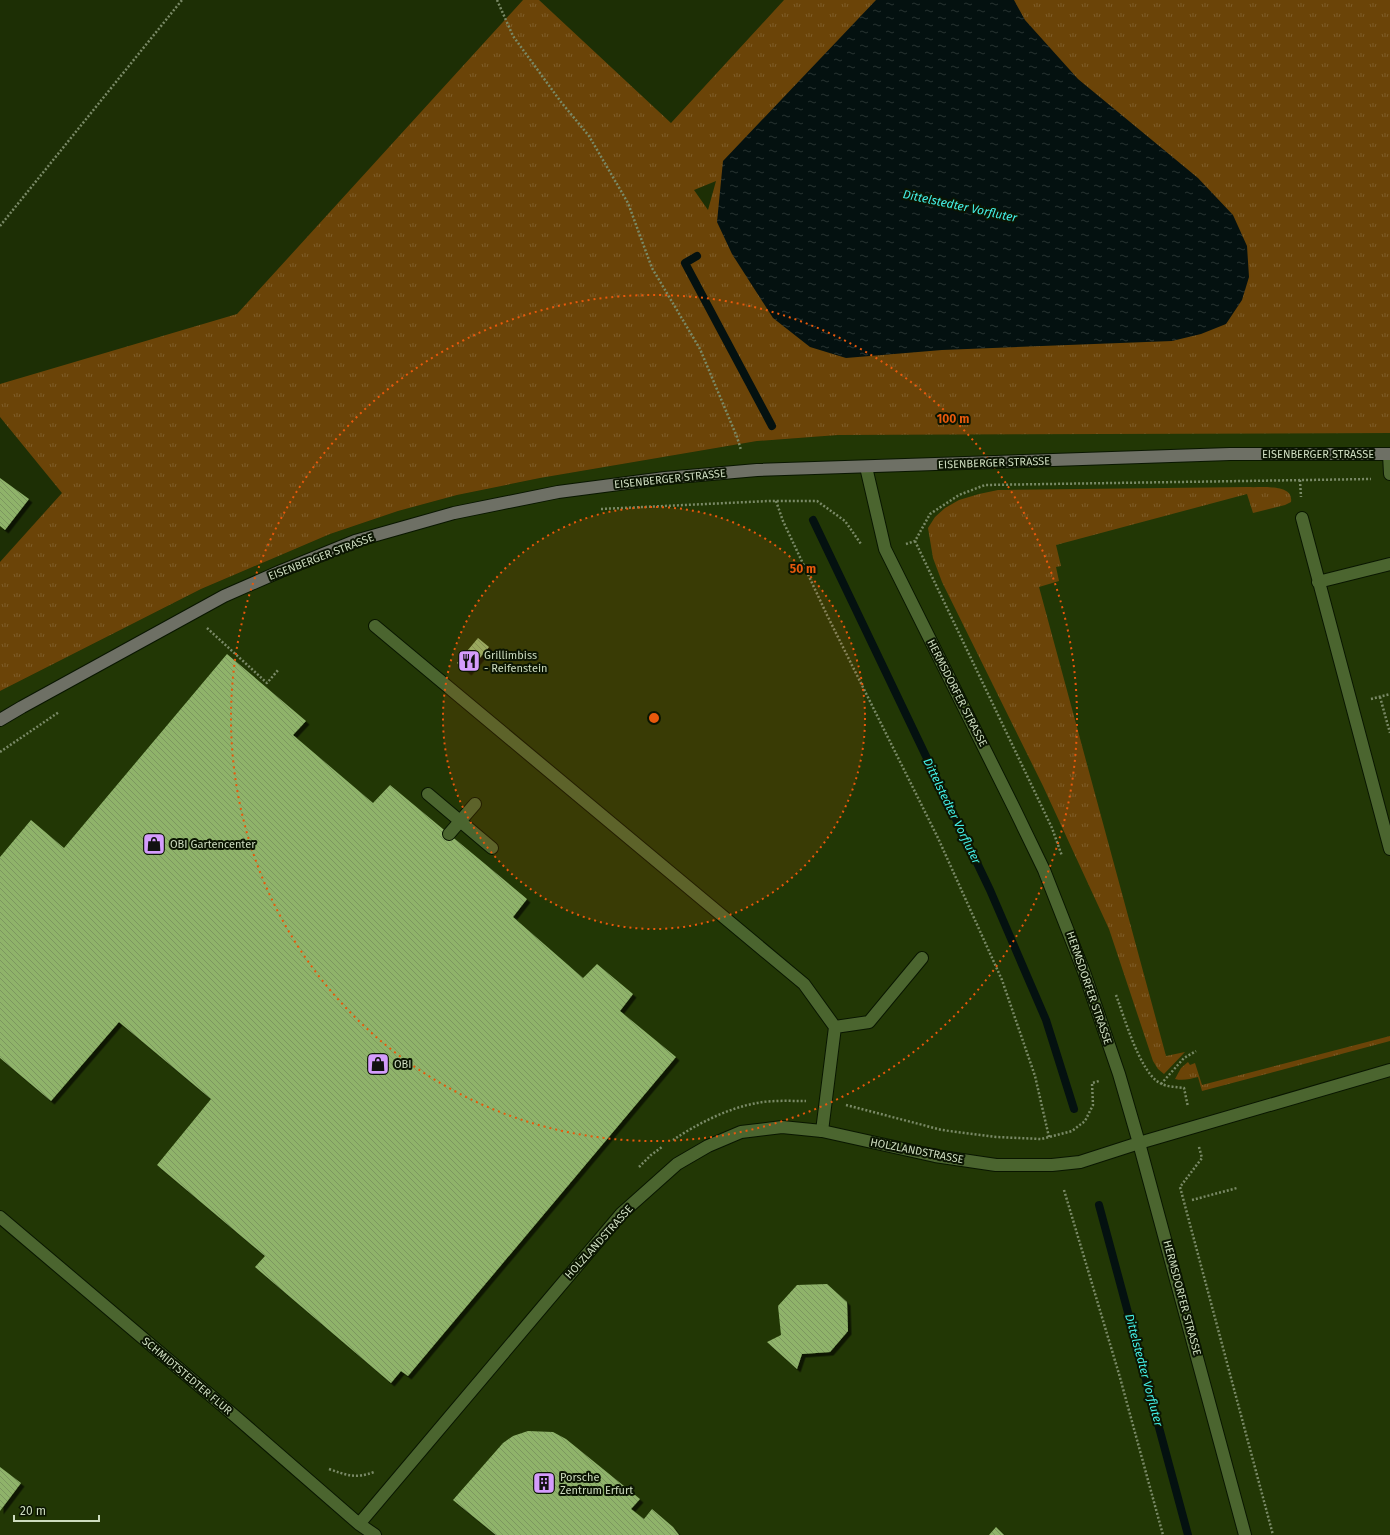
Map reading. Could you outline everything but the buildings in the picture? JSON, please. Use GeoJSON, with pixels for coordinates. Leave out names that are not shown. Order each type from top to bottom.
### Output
{"type":"FeatureCollection","features":[{"type":"Feature","properties":{"kind":"street","name":"EISENBERGER STRASSE"},"geometry":{"type":"LineString","coordinates":[[0,720],[224,596],[281,571],[355,541],[454,513],[558,492],[643,481],[746,471],[1230,454],[1390,454]]}},
{"type":"Feature","properties":{"kind":"street"},"geometry":{"type":"LineString","coordinates":[[1390,454],[1390,474]]}},
{"type":"Feature","properties":{"kind":"street","name":"HERMSDORFER STRASSE"},"geometry":{"type":"LineString","coordinates":[[866,467],[885,550],[1044,870],[1084,972],[1119,1074],[1139,1143],[1245,1535]]}},
{"type":"Feature","properties":{"kind":"street"},"geometry":{"type":"LineString","coordinates":[[1302,518],[1390,849]]}},
{"type":"Feature","properties":{"kind":"street"},"geometry":{"type":"LineString","coordinates":[[1318,582],[1390,564]]}},
{"type":"Feature","properties":{"kind":"street"},"geometry":{"type":"LineString","coordinates":[[375,626],[804,984],[836,1027],[822,1131]]}},
{"type":"Feature","properties":{"kind":"street"},"geometry":{"type":"LineString","coordinates":[[428,794],[492,848]]}},
{"type":"Feature","properties":{"kind":"street"},"geometry":{"type":"LineString","coordinates":[[449,834],[475,804]]}},
{"type":"Feature","properties":{"kind":"street"},"geometry":{"type":"LineString","coordinates":[[836,1027],[869,1022],[922,958]]}},
{"type":"Feature","properties":{"kind":"street","name":"HOLZLANDSTRASSE"},"geometry":{"type":"LineString","coordinates":[[359,1524],[621,1214],[677,1164],[708,1146],[741,1132],[782,1128],[822,1131],[935,1156],[996,1165],[1052,1165],[1080,1162],[1192,1127],[1390,1070]]}},
{"type":"Feature","properties":{"kind":"street","name":"SCHMIDTSTEDTER FLUR"},"geometry":{"type":"LineString","coordinates":[[0,1217],[236,1417],[359,1524],[375,1535]]}},
{"type":"Feature","properties":{"kind":"path"},"geometry":{"type":"LineString","coordinates":[[0,226],[182,0]]}},
{"type":"Feature","properties":{"kind":"path"},"geometry":{"type":"LineString","coordinates":[[496,0],[513,36],[561,102],[589,136],[628,203],[652,268],[700,349],[737,437],[746,471]]}},
{"type":"Feature","properties":{"kind":"path"},"geometry":{"type":"LineString","coordinates":[[915,541],[930,514],[959,495],[985,485],[1375,479]]}},
{"type":"Feature","properties":{"kind":"path"},"geometry":{"type":"LineString","coordinates":[[776,501],[783,521],[827,615],[938,838],[1002,980],[1035,1076],[1049,1137]]}},
{"type":"Feature","properties":{"kind":"path"},"geometry":{"type":"LineString","coordinates":[[600,509],[776,501],[817,501],[845,521],[865,548]]}},
{"type":"Feature","properties":{"kind":"path"},"geometry":{"type":"LineString","coordinates":[[212,623],[205,626],[267,683],[279,670]]}},
{"type":"Feature","properties":{"kind":"path"},"geometry":{"type":"LineString","coordinates":[[1380,697],[1390,733]]}},
{"type":"Feature","properties":{"kind":"path"},"geometry":{"type":"LineString","coordinates":[[0,752],[62,711]]}},
{"type":"Feature","properties":{"kind":"path"},"geometry":{"type":"LineString","coordinates":[[1161,1084],[1184,1058],[1196,1052]]}},
{"type":"Feature","properties":{"kind":"path"},"geometry":{"type":"LineString","coordinates":[[670,1142],[695,1126],[740,1108],[757,1103],[826,1100],[942,1130],[996,1137],[1041,1139],[1072,1131],[1085,1121],[1093,1105],[1092,1083],[1143,1066],[1154,1079],[1161,1084],[1184,1088],[1192,1127],[1202,1158],[1180,1187],[1261,1495],[1273,1535]]}},
{"type":"Feature","properties":{"kind":"path"},"geometry":{"type":"LineString","coordinates":[[636,1171],[651,1155],[663,1146]]}},
{"type":"Feature","properties":{"kind":"path"},"geometry":{"type":"LineString","coordinates":[[1192,1200],[1237,1188]]}},
{"type":"Feature","properties":{"kind":"path"},"geometry":{"type":"LineString","coordinates":[[1064,1190],[1119,1374],[1163,1535]]}},
{"type":"Feature","properties":{"kind":"path"},"geometry":{"type":"LineString","coordinates":[[326,1468],[348,1476],[363,1476],[375,1472]]}},
{"type":"Feature","properties":{"kind":"shaded area"},"geometry":{"type":"Polygon","coordinates":[[[1318,432],[1390,433],[1390,1535],[0,1535],[0,691],[201,589],[330,534],[398,511],[457,495],[540,478],[757,441],[838,435],[1318,432]]]}},
{"type":"Feature","properties":{"kind":"green space"},"geometry":{"type":"Polygon","coordinates":[[[523,0],[539,0],[671,123],[784,0],[1390,0],[1390,433],[838,435],[757,441],[540,478],[457,495],[398,511],[330,534],[201,589],[0,691],[0,562],[62,493],[0,417],[0,384],[237,314],[523,0]],[[716,181],[694,190],[708,210],[716,181]]]}},
{"type":"Feature","properties":{"kind":"green space"},"geometry":{"type":"Polygon","coordinates":[[[1248,487],[1282,489],[1291,496],[1291,502],[1285,505],[1253,513],[1247,494],[1056,545],[1061,566],[1056,567],[1059,581],[1039,587],[1166,1056],[1185,1052],[1164,1074],[1158,1069],[1153,1061],[1109,929],[1043,786],[942,582],[933,558],[928,528],[935,517],[945,508],[959,500],[998,490],[1248,487]]]}},
{"type":"Feature","properties":{"kind":"green space"},"geometry":{"type":"Polygon","coordinates":[[[1390,1036],[1390,1041],[1202,1091],[1198,1077],[1184,1080],[1175,1079],[1181,1068],[1188,1062],[1190,1065],[1195,1063],[1202,1085],[1390,1036]]]}},
{"type":"Feature","properties":{"kind":"water"},"geometry":{"type":"Polygon","coordinates":[[[876,0],[1014,0],[1025,20],[1078,79],[1198,178],[1233,215],[1247,246],[1249,277],[1242,300],[1226,324],[1201,334],[1172,341],[942,350],[846,358],[810,347],[773,318],[732,254],[717,222],[723,161],[876,0]]]}},
{"type":"Feature","properties":{"kind":"waterway","name":"Dittelstedter Vorfluter"},"geometry":{"type":"LineString","coordinates":[[697,256],[685,263],[772,426]]}},
{"type":"Feature","properties":{"kind":"waterway","name":"Dittelstedter Vorfluter"},"geometry":{"type":"LineString","coordinates":[[813,520],[990,890],[1046,1020],[1074,1109]]}},
{"type":"Feature","properties":{"kind":"waterway","name":"Dittelstedter Vorfluter"},"geometry":{"type":"LineString","coordinates":[[1099,1205],[1188,1535]]}},
{"type":"Feature","properties":{"kind":"place","name":"Grillimbiss - Reifenstein"},"geometry":{"type":"Point","coordinates":[469,661]}},
{"type":"Feature","properties":{"kind":"place","name":"OBI Gartencenter"},"geometry":{"type":"Point","coordinates":[154,844]}},
{"type":"Feature","properties":{"kind":"place","name":"OBI"},"geometry":{"type":"Point","coordinates":[378,1064]}},
{"type":"Feature","properties":{"kind":"place","name":"Porsche Zentrum Erfurt"},"geometry":{"type":"Point","coordinates":[544,1483]}}]}
